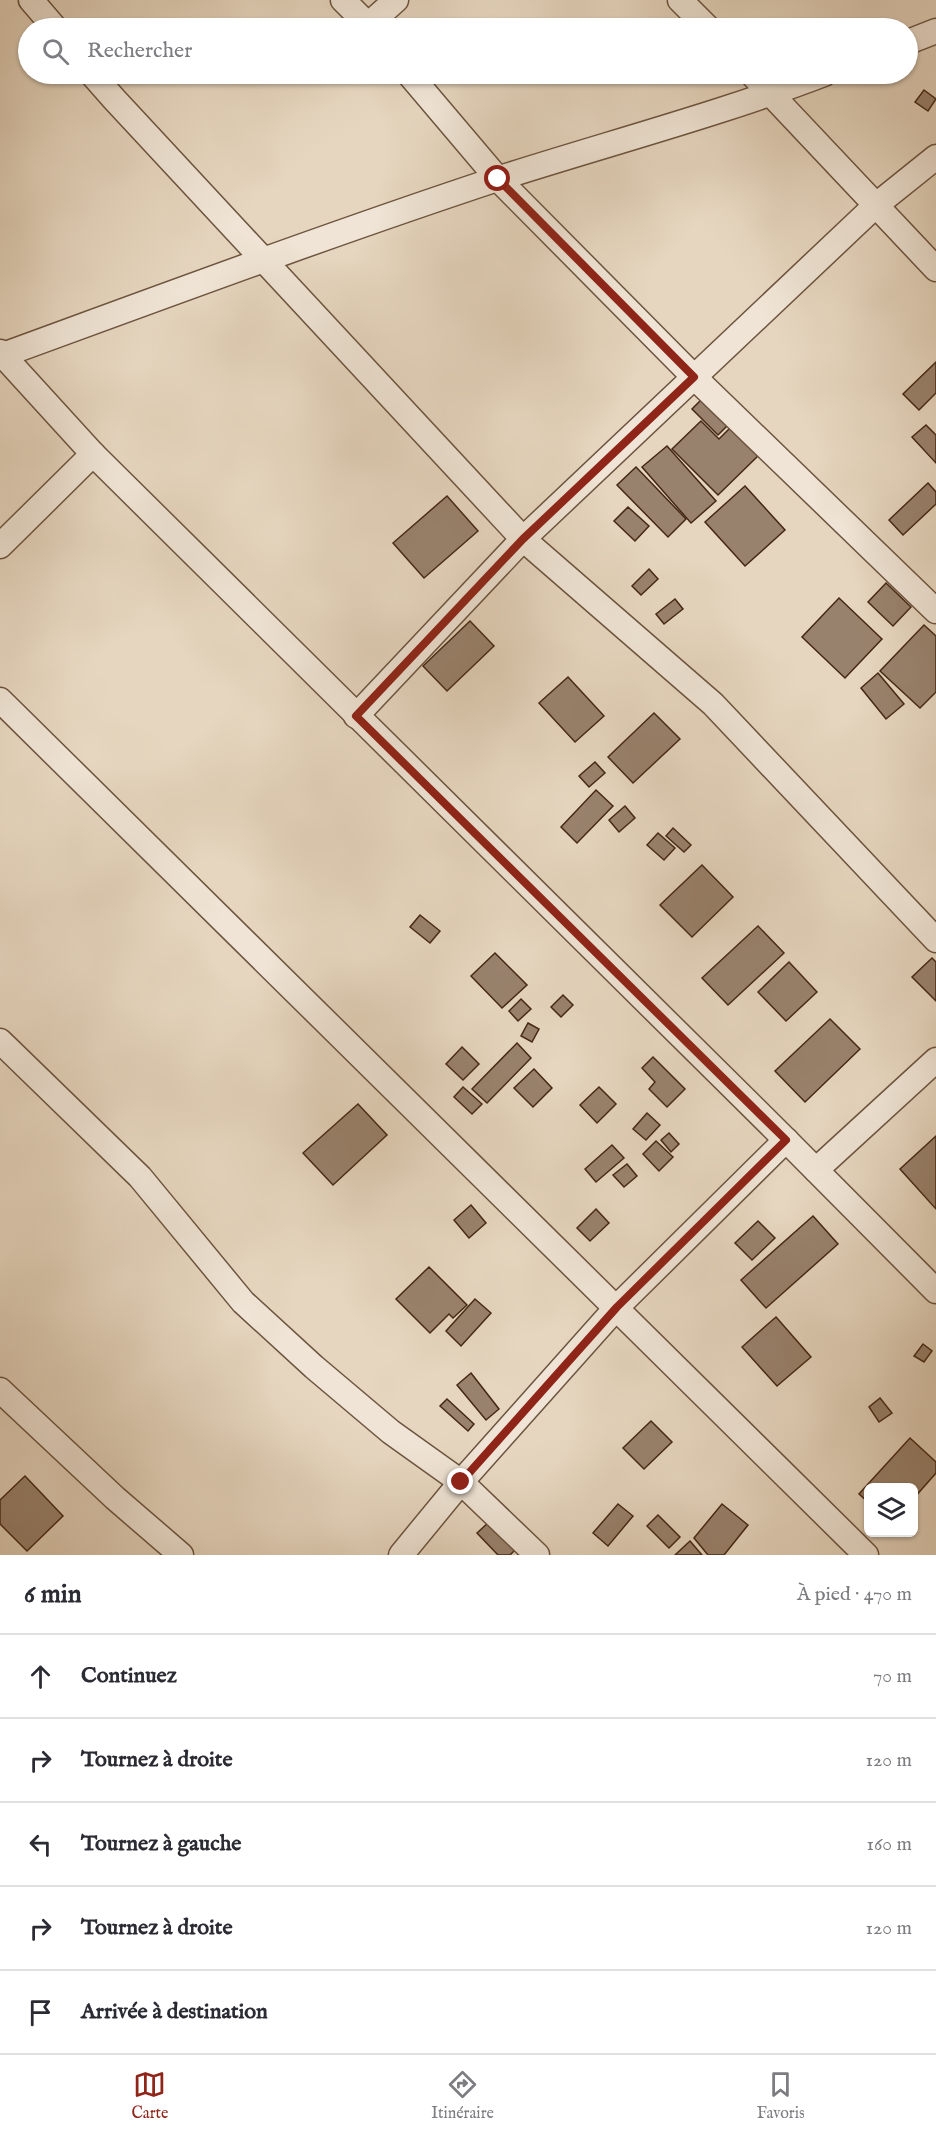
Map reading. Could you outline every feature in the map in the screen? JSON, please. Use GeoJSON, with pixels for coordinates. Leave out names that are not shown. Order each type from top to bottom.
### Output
{"type":"FeatureCollection","features":[{"type":"Feature","properties":{"kind":"street"},"geometry":{"type":"LineString","coordinates":[[31,0],[46,18]]}},
{"type":"Feature","properties":{"kind":"street"},"geometry":{"type":"LineString","coordinates":[[343,0],[360,18]]}},
{"type":"Feature","properties":{"kind":"street"},"geometry":{"type":"LineString","coordinates":[[378,18],[396,0]]}},
{"type":"Feature","properties":{"kind":"street"},"geometry":{"type":"LineString","coordinates":[[680,0],[698,18]]}},
{"type":"Feature","properties":{"kind":"street"},"geometry":{"type":"LineString","coordinates":[[918,38],[936,31]]}},
{"type":"Feature","properties":{"kind":"street"},"geometry":{"type":"LineString","coordinates":[[101,84],[523,539],[713,704],[936,940]]}},
{"type":"Feature","properties":{"kind":"street"},"geometry":{"type":"LineString","coordinates":[[417,84],[498,179],[694,377],[936,611]]}},
{"type":"Feature","properties":{"kind":"street"},"geometry":{"type":"LineString","coordinates":[[762,84],[936,269]]}},
{"type":"Feature","properties":{"kind":"street"},"geometry":{"type":"LineString","coordinates":[[798,84],[498,179],[263,260],[2,354],[93,454],[936,1291]]}},
{"type":"Feature","properties":{"kind":"street"},"geometry":{"type":"LineString","coordinates":[[356,716],[523,539],[875,206],[936,157]]}},
{"type":"Feature","properties":{"kind":"street"},"geometry":{"type":"LineString","coordinates":[[0,546],[93,454]]}},
{"type":"Feature","properties":{"kind":"street"},"geometry":{"type":"LineString","coordinates":[[0,700],[866,1555]]}},
{"type":"Feature","properties":{"kind":"street"},"geometry":{"type":"LineString","coordinates":[[0,1041],[140,1178],[243,1302],[374,1418],[461,1482],[537,1555]]}},
{"type":"Feature","properties":{"kind":"street"},"geometry":{"type":"LineString","coordinates":[[816,1170],[936,1060]]}},
{"type":"Feature","properties":{"kind":"street"},"geometry":{"type":"LineString","coordinates":[[401,1555],[461,1482],[617,1307],[786,1140]]}},
{"type":"Feature","properties":{"kind":"street"},"geometry":{"type":"LineString","coordinates":[[0,1390],[181,1555]]}},
{"type":"Feature","properties":{"kind":"building"},"geometry":{"type":"Polygon","coordinates":[[[924,90],[936,99],[928,111],[915,102],[924,90]]]}},
{"type":"Feature","properties":{"kind":"building"},"geometry":{"type":"Polygon","coordinates":[[[936,362],[936,393],[919,410],[903,394],[936,362]]]}},
{"type":"Feature","properties":{"kind":"building"},"geometry":{"type":"Polygon","coordinates":[[[709,392],[735,418],[718,435],[692,409],[709,392]]]}},
{"type":"Feature","properties":{"kind":"building"},"geometry":{"type":"Polygon","coordinates":[[[701,421],[719,439],[732,426],[760,454],[718,495],[672,449],[701,421]]]}},
{"type":"Feature","properties":{"kind":"building"},"geometry":{"type":"Polygon","coordinates":[[[926,425],[936,435],[936,463],[912,437],[926,425]]]}},
{"type":"Feature","properties":{"kind":"building"},"geometry":{"type":"Polygon","coordinates":[[[667,446],[716,501],[691,523],[642,467],[667,446]]]}},
{"type":"Feature","properties":{"kind":"building"},"geometry":{"type":"Polygon","coordinates":[[[636,467],[686,519],[668,537],[617,485],[636,467]]]}},
{"type":"Feature","properties":{"kind":"building"},"geometry":{"type":"Polygon","coordinates":[[[928,483],[936,492],[936,504],[903,535],[889,520],[928,483]]]}},
{"type":"Feature","properties":{"kind":"building"},"geometry":{"type":"Polygon","coordinates":[[[745,486],[785,530],[745,566],[705,522],[745,486]]]}},
{"type":"Feature","properties":{"kind":"building"},"geometry":{"type":"Polygon","coordinates":[[[447,496],[478,531],[424,578],[393,543],[447,496]]]}},
{"type":"Feature","properties":{"kind":"building"},"geometry":{"type":"Polygon","coordinates":[[[628,507],[649,526],[635,541],[614,521],[628,507]]]}},
{"type":"Feature","properties":{"kind":"building"},"geometry":{"type":"Polygon","coordinates":[[[649,569],[658,579],[641,595],[632,586],[649,569]]]}},
{"type":"Feature","properties":{"kind":"building"},"geometry":{"type":"Polygon","coordinates":[[[886,583],[911,607],[893,626],[868,602],[886,583]]]}},
{"type":"Feature","properties":{"kind":"building"},"geometry":{"type":"Polygon","coordinates":[[[839,598],[882,639],[845,678],[802,637],[839,598]]]}},
{"type":"Feature","properties":{"kind":"building"},"geometry":{"type":"Polygon","coordinates":[[[675,599],[683,609],[664,624],[656,614],[675,599]]]}},
{"type":"Feature","properties":{"kind":"building"},"geometry":{"type":"Polygon","coordinates":[[[470,621],[494,646],[447,691],[423,666],[470,621]]]}},
{"type":"Feature","properties":{"kind":"building"},"geometry":{"type":"Polygon","coordinates":[[[924,625],[936,636],[936,692],[920,708],[880,671],[924,625]]]}},
{"type":"Feature","properties":{"kind":"building"},"geometry":{"type":"Polygon","coordinates":[[[878,673],[904,704],[886,719],[861,688],[878,673]]]}},
{"type":"Feature","properties":{"kind":"building"},"geometry":{"type":"Polygon","coordinates":[[[568,677],[604,716],[575,742],[539,703],[568,677]]]}},
{"type":"Feature","properties":{"kind":"building"},"geometry":{"type":"Polygon","coordinates":[[[654,713],[680,739],[633,783],[608,757],[654,713]]]}},
{"type":"Feature","properties":{"kind":"building"},"geometry":{"type":"Polygon","coordinates":[[[595,762],[605,773],[589,787],[579,776],[595,762]]]}},
{"type":"Feature","properties":{"kind":"building"},"geometry":{"type":"Polygon","coordinates":[[[596,790],[613,806],[577,843],[561,827],[596,790]]]}},
{"type":"Feature","properties":{"kind":"building"},"geometry":{"type":"Polygon","coordinates":[[[625,806],[635,818],[619,832],[609,820],[625,806]]]}},
{"type":"Feature","properties":{"kind":"building"},"geometry":{"type":"Polygon","coordinates":[[[673,828],[691,845],[684,852],[666,836],[673,828]]]}},
{"type":"Feature","properties":{"kind":"building"},"geometry":{"type":"Polygon","coordinates":[[[658,833],[675,848],[664,860],[647,845],[658,833]]]}},
{"type":"Feature","properties":{"kind":"building"},"geometry":{"type":"Polygon","coordinates":[[[702,865],[733,897],[692,937],[660,905],[702,865]]]}},
{"type":"Feature","properties":{"kind":"building"},"geometry":{"type":"Polygon","coordinates":[[[420,915],[440,931],[430,943],[410,927],[420,915]]]}},
{"type":"Feature","properties":{"kind":"building"},"geometry":{"type":"Polygon","coordinates":[[[758,926],[784,953],[728,1005],[702,978],[758,926]]]}},
{"type":"Feature","properties":{"kind":"building"},"geometry":{"type":"Polygon","coordinates":[[[495,953],[527,985],[502,1008],[471,976],[495,953]]]}},
{"type":"Feature","properties":{"kind":"building"},"geometry":{"type":"Polygon","coordinates":[[[932,958],[936,962],[936,1001],[912,977],[932,958]]]}},
{"type":"Feature","properties":{"kind":"building"},"geometry":{"type":"Polygon","coordinates":[[[789,962],[817,992],[786,1021],[758,992],[789,962]]]}},
{"type":"Feature","properties":{"kind":"building"},"geometry":{"type":"Polygon","coordinates":[[[563,995],[573,1005],[561,1017],[551,1007],[563,995]]]}},
{"type":"Feature","properties":{"kind":"building"},"geometry":{"type":"Polygon","coordinates":[[[521,999],[531,1009],[518,1021],[509,1011],[521,999]]]}},
{"type":"Feature","properties":{"kind":"building"},"geometry":{"type":"Polygon","coordinates":[[[830,1019],[860,1049],[805,1102],[775,1071],[830,1019]]]}},
{"type":"Feature","properties":{"kind":"building"},"geometry":{"type":"Polygon","coordinates":[[[528,1023],[539,1029],[532,1042],[521,1036],[528,1023]]]}},
{"type":"Feature","properties":{"kind":"building"},"geometry":{"type":"Polygon","coordinates":[[[517,1043],[531,1058],[487,1103],[472,1089],[517,1043]]]}},
{"type":"Feature","properties":{"kind":"building"},"geometry":{"type":"Polygon","coordinates":[[[462,1047],[479,1064],[463,1080],[446,1064],[462,1047]]]}},
{"type":"Feature","properties":{"kind":"building"},"geometry":{"type":"Polygon","coordinates":[[[653,1057],[685,1089],[667,1107],[649,1089],[655,1082],[642,1068],[653,1057]]]}},
{"type":"Feature","properties":{"kind":"building"},"geometry":{"type":"Polygon","coordinates":[[[534,1069],[552,1088],[533,1107],[514,1088],[534,1069]]]}},
{"type":"Feature","properties":{"kind":"building"},"geometry":{"type":"Polygon","coordinates":[[[463,1087],[482,1104],[472,1114],[454,1097],[463,1087]]]}},
{"type":"Feature","properties":{"kind":"building"},"geometry":{"type":"Polygon","coordinates":[[[599,1087],[616,1104],[597,1123],[580,1105],[599,1087]]]}},
{"type":"Feature","properties":{"kind":"building"},"geometry":{"type":"Polygon","coordinates":[[[358,1104],[387,1135],[333,1185],[303,1153],[358,1104]]]}},
{"type":"Feature","properties":{"kind":"building"},"geometry":{"type":"Polygon","coordinates":[[[647,1113],[660,1125],[646,1140],[633,1129],[647,1113]]]}},
{"type":"Feature","properties":{"kind":"building"},"geometry":{"type":"Polygon","coordinates":[[[669,1133],[679,1144],[671,1152],[661,1140],[669,1133]]]}},
{"type":"Feature","properties":{"kind":"building"},"geometry":{"type":"Polygon","coordinates":[[[936,1136],[936,1209],[900,1169],[936,1136]]]}},
{"type":"Feature","properties":{"kind":"building"},"geometry":{"type":"Polygon","coordinates":[[[656,1141],[673,1157],[659,1171],[643,1154],[656,1141]]]}},
{"type":"Feature","properties":{"kind":"building"},"geometry":{"type":"Polygon","coordinates":[[[612,1145],[624,1158],[596,1182],[585,1169],[612,1145]]]}},
{"type":"Feature","properties":{"kind":"building"},"geometry":{"type":"Polygon","coordinates":[[[627,1164],[637,1176],[624,1187],[613,1175],[627,1164]]]}},
{"type":"Feature","properties":{"kind":"building"},"geometry":{"type":"Polygon","coordinates":[[[471,1205],[486,1223],[469,1238],[454,1220],[471,1205]]]}},
{"type":"Feature","properties":{"kind":"building"},"geometry":{"type":"Polygon","coordinates":[[[596,1209],[609,1223],[590,1241],[577,1228],[596,1209]]]}},
{"type":"Feature","properties":{"kind":"building"},"geometry":{"type":"Polygon","coordinates":[[[813,1216],[838,1244],[766,1308],[741,1280],[813,1216]]]}},
{"type":"Feature","properties":{"kind":"building"},"geometry":{"type":"Polygon","coordinates":[[[758,1221],[775,1238],[752,1260],[735,1243],[758,1221]]]}},
{"type":"Feature","properties":{"kind":"building"},"geometry":{"type":"Polygon","coordinates":[[[429,1267],[467,1305],[453,1318],[449,1314],[430,1333],[396,1299],[429,1267]]]}},
{"type":"Feature","properties":{"kind":"building"},"geometry":{"type":"Polygon","coordinates":[[[475,1299],[491,1313],[461,1346],[446,1331],[475,1299]]]}},
{"type":"Feature","properties":{"kind":"building"},"geometry":{"type":"Polygon","coordinates":[[[776,1317],[811,1357],[777,1386],[742,1347],[776,1317]]]}},
{"type":"Feature","properties":{"kind":"building"},"geometry":{"type":"Polygon","coordinates":[[[923,1344],[932,1351],[924,1362],[914,1356],[923,1344]]]}},
{"type":"Feature","properties":{"kind":"building"},"geometry":{"type":"Polygon","coordinates":[[[471,1373],[499,1409],[486,1420],[457,1385],[471,1373]]]}},
{"type":"Feature","properties":{"kind":"building"},"geometry":{"type":"Polygon","coordinates":[[[880,1398],[892,1413],[879,1422],[869,1407],[880,1398]]]}},
{"type":"Feature","properties":{"kind":"building"},"geometry":{"type":"Polygon","coordinates":[[[447,1399],[474,1424],[468,1431],[440,1406],[447,1399]]]}},
{"type":"Feature","properties":{"kind":"building"},"geometry":{"type":"Polygon","coordinates":[[[651,1421],[672,1442],[644,1469],[623,1448],[651,1421]]]}},
{"type":"Feature","properties":{"kind":"building"},"geometry":{"type":"Polygon","coordinates":[[[910,1438],[936,1462],[936,1473],[918,1493],[918,1483],[869,1483],[910,1438]]]}},
{"type":"Feature","properties":{"kind":"building"},"geometry":{"type":"Polygon","coordinates":[[[25,1476],[63,1516],[27,1551],[0,1524],[0,1500],[25,1476]]]}},
{"type":"Feature","properties":{"kind":"building"},"geometry":{"type":"Polygon","coordinates":[[[864,1489],[864,1498],[859,1494],[864,1489]]]}},
{"type":"Feature","properties":{"kind":"building"},"geometry":{"type":"Polygon","coordinates":[[[618,1504],[633,1516],[608,1546],[593,1533],[618,1504]]]}},
{"type":"Feature","properties":{"kind":"building"},"geometry":{"type":"Polygon","coordinates":[[[722,1504],[748,1525],[724,1555],[708,1555],[694,1538],[722,1504]]]}},
{"type":"Feature","properties":{"kind":"building"},"geometry":{"type":"Polygon","coordinates":[[[658,1515],[680,1537],[669,1548],[647,1526],[658,1515]]]}},
{"type":"Feature","properties":{"kind":"building"},"geometry":{"type":"Polygon","coordinates":[[[489,1522],[515,1550],[510,1555],[498,1555],[477,1533],[489,1522]]]}},
{"type":"Feature","properties":{"kind":"building"},"geometry":{"type":"Polygon","coordinates":[[[690,1541],[702,1555],[675,1555],[690,1541]]]}},
{"type":"Feature","properties":{"kind":"route"},"geometry":{"type":"LineString","coordinates":[[461,1482],[617,1307],[786,1140],[356,716],[523,539],[694,377],[498,179]]}}]}
